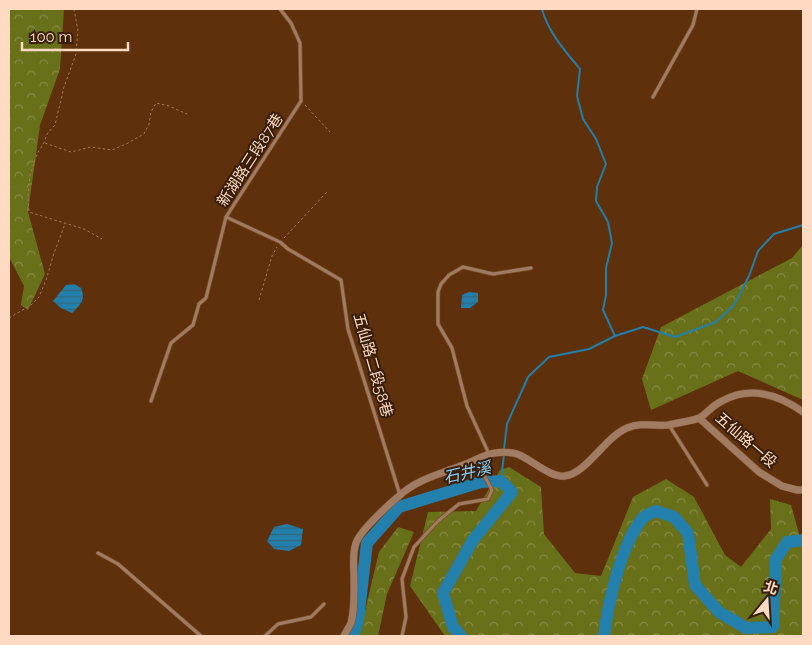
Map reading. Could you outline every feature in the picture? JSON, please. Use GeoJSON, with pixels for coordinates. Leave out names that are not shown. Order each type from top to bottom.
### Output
{"type":"FeatureCollection","features":[{"type":"Feature","properties":{"kind":"street"},"geometry":{"type":"LineString","coordinates":[[344,636],[351,622],[353,608],[356,543],[367,527],[400,495],[416,483],[492,453],[517,454],[555,475],[563,477],[573,474],[626,428],[638,425],[668,425],[700,418],[711,407],[723,400],[736,396],[754,393],[774,396],[803,412]]}},
{"type":"Feature","properties":{"kind":"street","name":"五仙路一段"},"geometry":{"type":"LineString","coordinates":[[700,418],[759,472],[782,486],[803,490]]}},
{"type":"Feature","properties":{"kind":"lane"},"geometry":{"type":"LineString","coordinates":[[280,9],[291,24],[300,43],[301,101]]}},
{"type":"Feature","properties":{"kind":"lane"},"geometry":{"type":"LineString","coordinates":[[653,97],[693,25],[697,9]]}},
{"type":"Feature","properties":{"kind":"lane","name":"新湖路三段87巷"},"geometry":{"type":"LineString","coordinates":[[150,401],[172,343],[193,325],[199,304],[206,298],[226,217],[301,101]]}},
{"type":"Feature","properties":{"kind":"lane","name":"五仙路二段58巷"},"geometry":{"type":"LineString","coordinates":[[226,217],[280,242],[288,250],[341,280],[348,329],[400,495]]}},
{"type":"Feature","properties":{"kind":"lane"},"geometry":{"type":"LineString","coordinates":[[492,453],[467,406],[452,348],[438,324],[438,292],[441,284],[449,275],[463,267],[492,274],[531,268]]}},
{"type":"Feature","properties":{"kind":"lane"},"geometry":{"type":"LineString","coordinates":[[668,425],[707,485]]}},
{"type":"Feature","properties":{"kind":"lane"},"geometry":{"type":"LineString","coordinates":[[402,636],[406,617],[402,579],[414,548],[438,521],[459,504],[488,499],[492,490],[476,460]]}},
{"type":"Feature","properties":{"kind":"lane"},"geometry":{"type":"LineString","coordinates":[[98,553],[118,564],[200,636]]}},
{"type":"Feature","properties":{"kind":"lane"},"geometry":{"type":"LineString","coordinates":[[265,636],[278,624],[311,617],[324,604]]}},
{"type":"Feature","properties":{"kind":"path"},"geometry":{"type":"LineString","coordinates":[[74,9],[78,31],[76,54],[64,87],[55,125],[47,134],[37,154],[30,175],[29,212],[84,229],[102,239]]}},
{"type":"Feature","properties":{"kind":"path"},"geometry":{"type":"LineString","coordinates":[[301,101],[330,132]]}},
{"type":"Feature","properties":{"kind":"path"},"geometry":{"type":"LineString","coordinates":[[44,142],[71,152],[91,148],[112,150],[144,134],[149,124],[151,112],[156,104],[169,106],[187,114]]}},
{"type":"Feature","properties":{"kind":"path"},"geometry":{"type":"LineString","coordinates":[[258,300],[272,256],[280,242],[327,192]]}},
{"type":"Feature","properties":{"kind":"path"},"geometry":{"type":"LineString","coordinates":[[9,318],[31,305],[40,297],[66,223]]}},
{"type":"Feature","properties":{"kind":"green space"},"geometry":{"type":"Polygon","coordinates":[[[9,9],[64,9],[60,69],[40,125],[28,212],[45,274],[28,310],[21,305],[24,286],[9,257],[9,9]]]}},
{"type":"Feature","properties":{"kind":"green space"},"geometry":{"type":"Polygon","coordinates":[[[803,245],[803,400],[738,371],[651,410],[642,379],[661,327],[792,258],[803,245]]]}},
{"type":"Feature","properties":{"kind":"green space"},"geometry":{"type":"Polygon","coordinates":[[[509,467],[541,487],[544,534],[575,573],[601,576],[633,497],[666,479],[694,497],[725,555],[741,567],[771,529],[770,499],[791,505],[803,548],[803,636],[445,636],[410,586],[428,512],[476,511],[500,470],[509,467]]]}},
{"type":"Feature","properties":{"kind":"green space"},"geometry":{"type":"Polygon","coordinates":[[[398,527],[414,532],[387,594],[378,636],[359,636],[379,552],[398,527]]]}},
{"type":"Feature","properties":{"kind":"water"},"geometry":{"type":"Polygon","coordinates":[[[74,284],[81,288],[83,299],[72,313],[61,308],[53,301],[66,285],[74,284]]]}},
{"type":"Feature","properties":{"kind":"water"},"geometry":{"type":"Polygon","coordinates":[[[469,292],[478,293],[478,302],[470,308],[461,308],[462,295],[469,292]]]}},
{"type":"Feature","properties":{"kind":"water"},"geometry":{"type":"Polygon","coordinates":[[[287,524],[303,529],[301,545],[289,551],[274,549],[267,541],[274,527],[287,524]]]}},
{"type":"Feature","properties":{"kind":"waterway"},"geometry":{"type":"LineString","coordinates":[[542,9],[548,26],[580,69],[577,96],[583,119],[596,139],[606,164],[597,187],[596,201],[608,222],[612,243],[606,268],[606,295],[603,310],[615,336]]}},
{"type":"Feature","properties":{"kind":"waterway"},"geometry":{"type":"LineString","coordinates":[[504,449],[507,424],[528,377],[549,357],[589,349],[615,336],[643,327],[675,337],[716,322],[734,305],[749,276],[758,251],[774,234],[803,225]]}},
{"type":"Feature","properties":{"kind":"waterway"},"geometry":{"type":"LineString","coordinates":[[501,481],[504,454]]}},
{"type":"Feature","properties":{"kind":"waterway","name":"石井溪"},"geometry":{"type":"LineString","coordinates":[[353,636],[358,620],[367,543],[399,507],[481,482],[501,481],[512,492],[473,540],[443,593],[453,627],[461,636]]}},
{"type":"Feature","properties":{"kind":"waterway","name":"石井溪"},"geometry":{"type":"LineString","coordinates":[[604,636],[612,591],[622,559],[635,530],[642,519],[648,514],[656,511],[674,517],[688,533],[695,585],[719,612],[746,628],[773,627],[776,559],[787,542],[803,540]]}}]}
